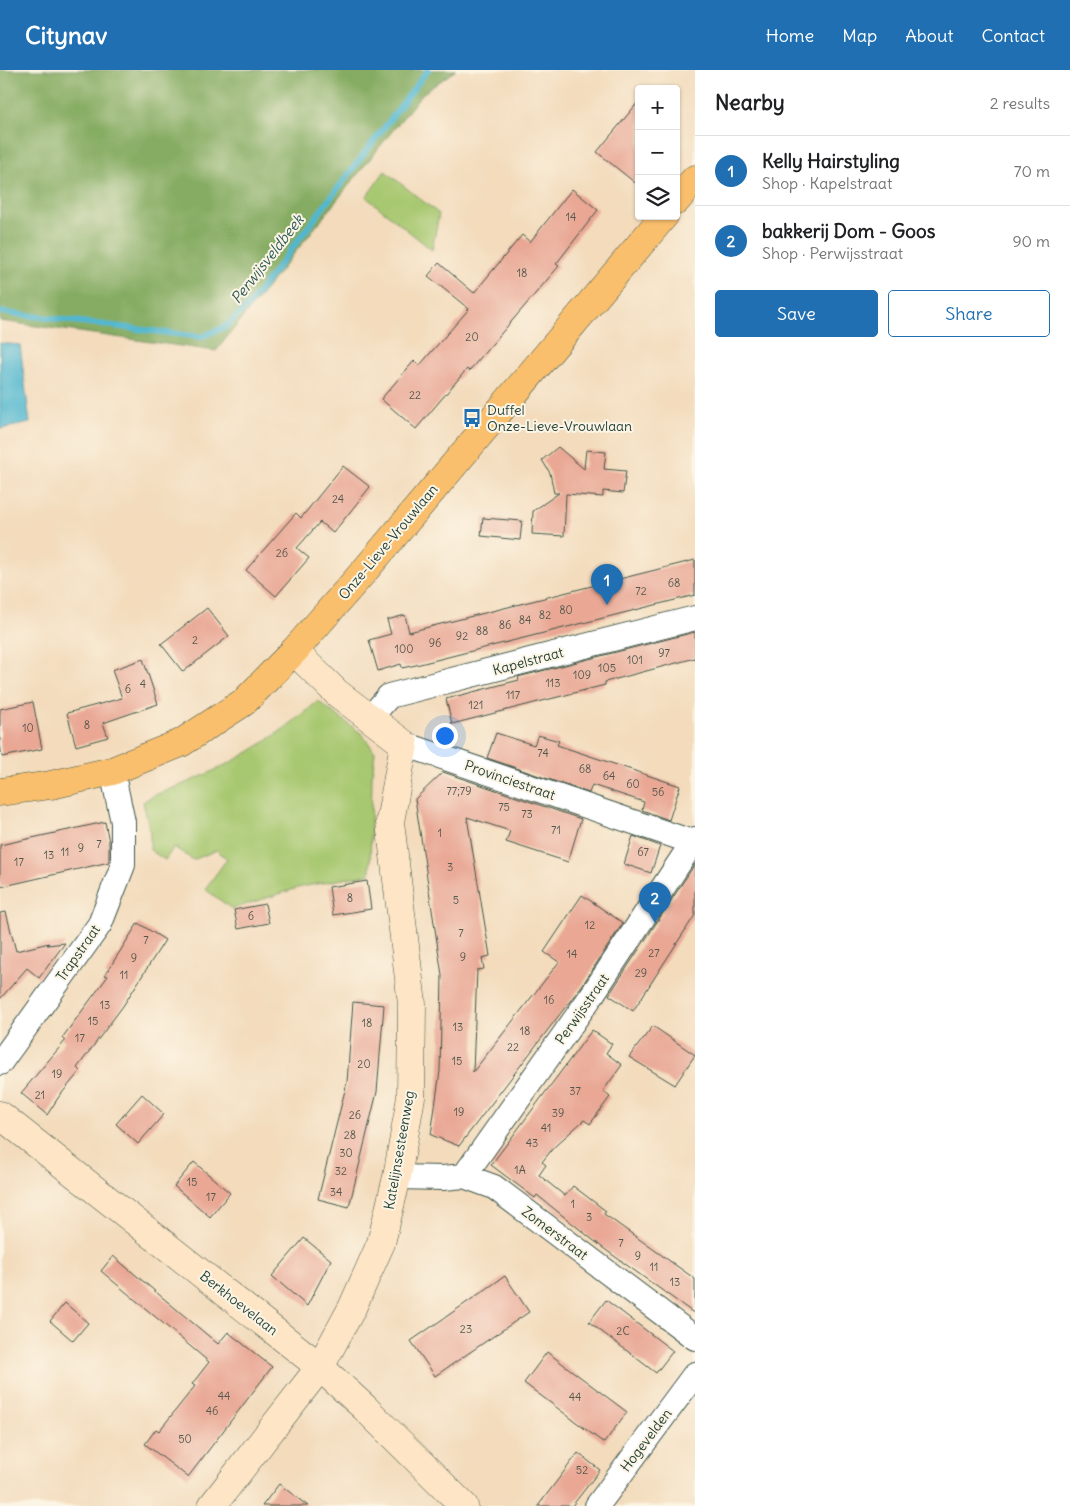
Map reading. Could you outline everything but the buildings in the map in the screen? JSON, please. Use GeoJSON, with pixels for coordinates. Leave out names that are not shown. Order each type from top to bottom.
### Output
{"type":"FeatureCollection","features":[{"type":"Feature","properties":{"kind":"main road"},"geometry":{"type":"LineString","coordinates":[[680,196],[695,179]]}},
{"type":"Feature","properties":{"kind":"main road","name":"Onze-Lieve-Vrouwlaan"},"geometry":{"type":"LineString","coordinates":[[0,792],[51,785],[112,771],[181,742],[244,702],[294,651],[661,220]]}},
{"type":"Feature","properties":{"kind":"street","name":"Kapelstraat"},"geometry":{"type":"LineString","coordinates":[[370,718],[389,696],[695,618]]}},
{"type":"Feature","properties":{"kind":"street","name":"Provinciestraat"},"geometry":{"type":"LineString","coordinates":[[294,651],[337,693],[404,744],[694,842]]}},
{"type":"Feature","properties":{"kind":"street","name":"Katelijnsesteenweg"},"geometry":{"type":"LineString","coordinates":[[212,1506],[320,1367],[352,1308],[381,1243],[397,1177],[411,1097],[412,1004],[390,822],[404,744]]}},
{"type":"Feature","properties":{"kind":"street","name":"Trapstraat"},"geometry":{"type":"LineString","coordinates":[[0,1063],[100,924],[123,866],[123,822],[112,771]]}},
{"type":"Feature","properties":{"kind":"street","name":"Perwijsstraat"},"geometry":{"type":"LineString","coordinates":[[464,1176],[590,998],[694,842]]}},
{"type":"Feature","properties":{"kind":"street","name":"Berkhoevelaan"},"geometry":{"type":"LineString","coordinates":[[0,1115],[320,1367],[365,1408],[464,1506]]}},
{"type":"Feature","properties":{"kind":"street","name":"Zomerstraat"},"geometry":{"type":"LineString","coordinates":[[397,1177],[443,1178],[464,1176],[494,1187],[695,1338]]}},
{"type":"Feature","properties":{"kind":"street","name":"Hogevelden"},"geometry":{"type":"LineString","coordinates":[[597,1506],[695,1374]]}},
{"type":"Feature","properties":{"kind":"green space"},"geometry":{"type":"Polygon","coordinates":[[[0,70],[456,70],[422,94],[216,351],[0,321],[0,70]]]}},
{"type":"Feature","properties":{"kind":"green space"},"geometry":{"type":"Polygon","coordinates":[[[385,171],[439,214],[432,250],[366,197],[385,171]]]}},
{"type":"Feature","properties":{"kind":"green space"},"geometry":{"type":"Polygon","coordinates":[[[318,701],[362,734],[375,752],[372,777],[370,874],[301,887],[232,909],[205,889],[227,859],[217,850],[193,860],[174,847],[165,860],[150,850],[150,831],[143,802],[152,796],[199,778],[240,757],[279,732],[318,701]]]}},
{"type":"Feature","properties":{"kind":"water"},"geometry":{"type":"Polygon","coordinates":[[[0,343],[20,345],[30,423],[0,429],[0,343]]]}},
{"type":"Feature","properties":{"kind":"waterway","name":"Perwijsveldbeek"},"geometry":{"type":"LineString","coordinates":[[0,312],[201,337],[225,327],[248,306],[428,70]]}},
{"type":"Feature","properties":{"kind":"place","name":"Duffel Onze-Lieve-Vrouwlaan"},"geometry":{"type":"Point","coordinates":[472,418]}},
{"type":"Feature","properties":{"kind":"place","name":"Kelly Hairstyling"},"geometry":{"type":"Point","coordinates":[607,605]}},
{"type":"Feature","properties":{"kind":"place","name":"bakkerij Dom - Goos"},"geometry":{"type":"Point","coordinates":[655,923]}}]}
